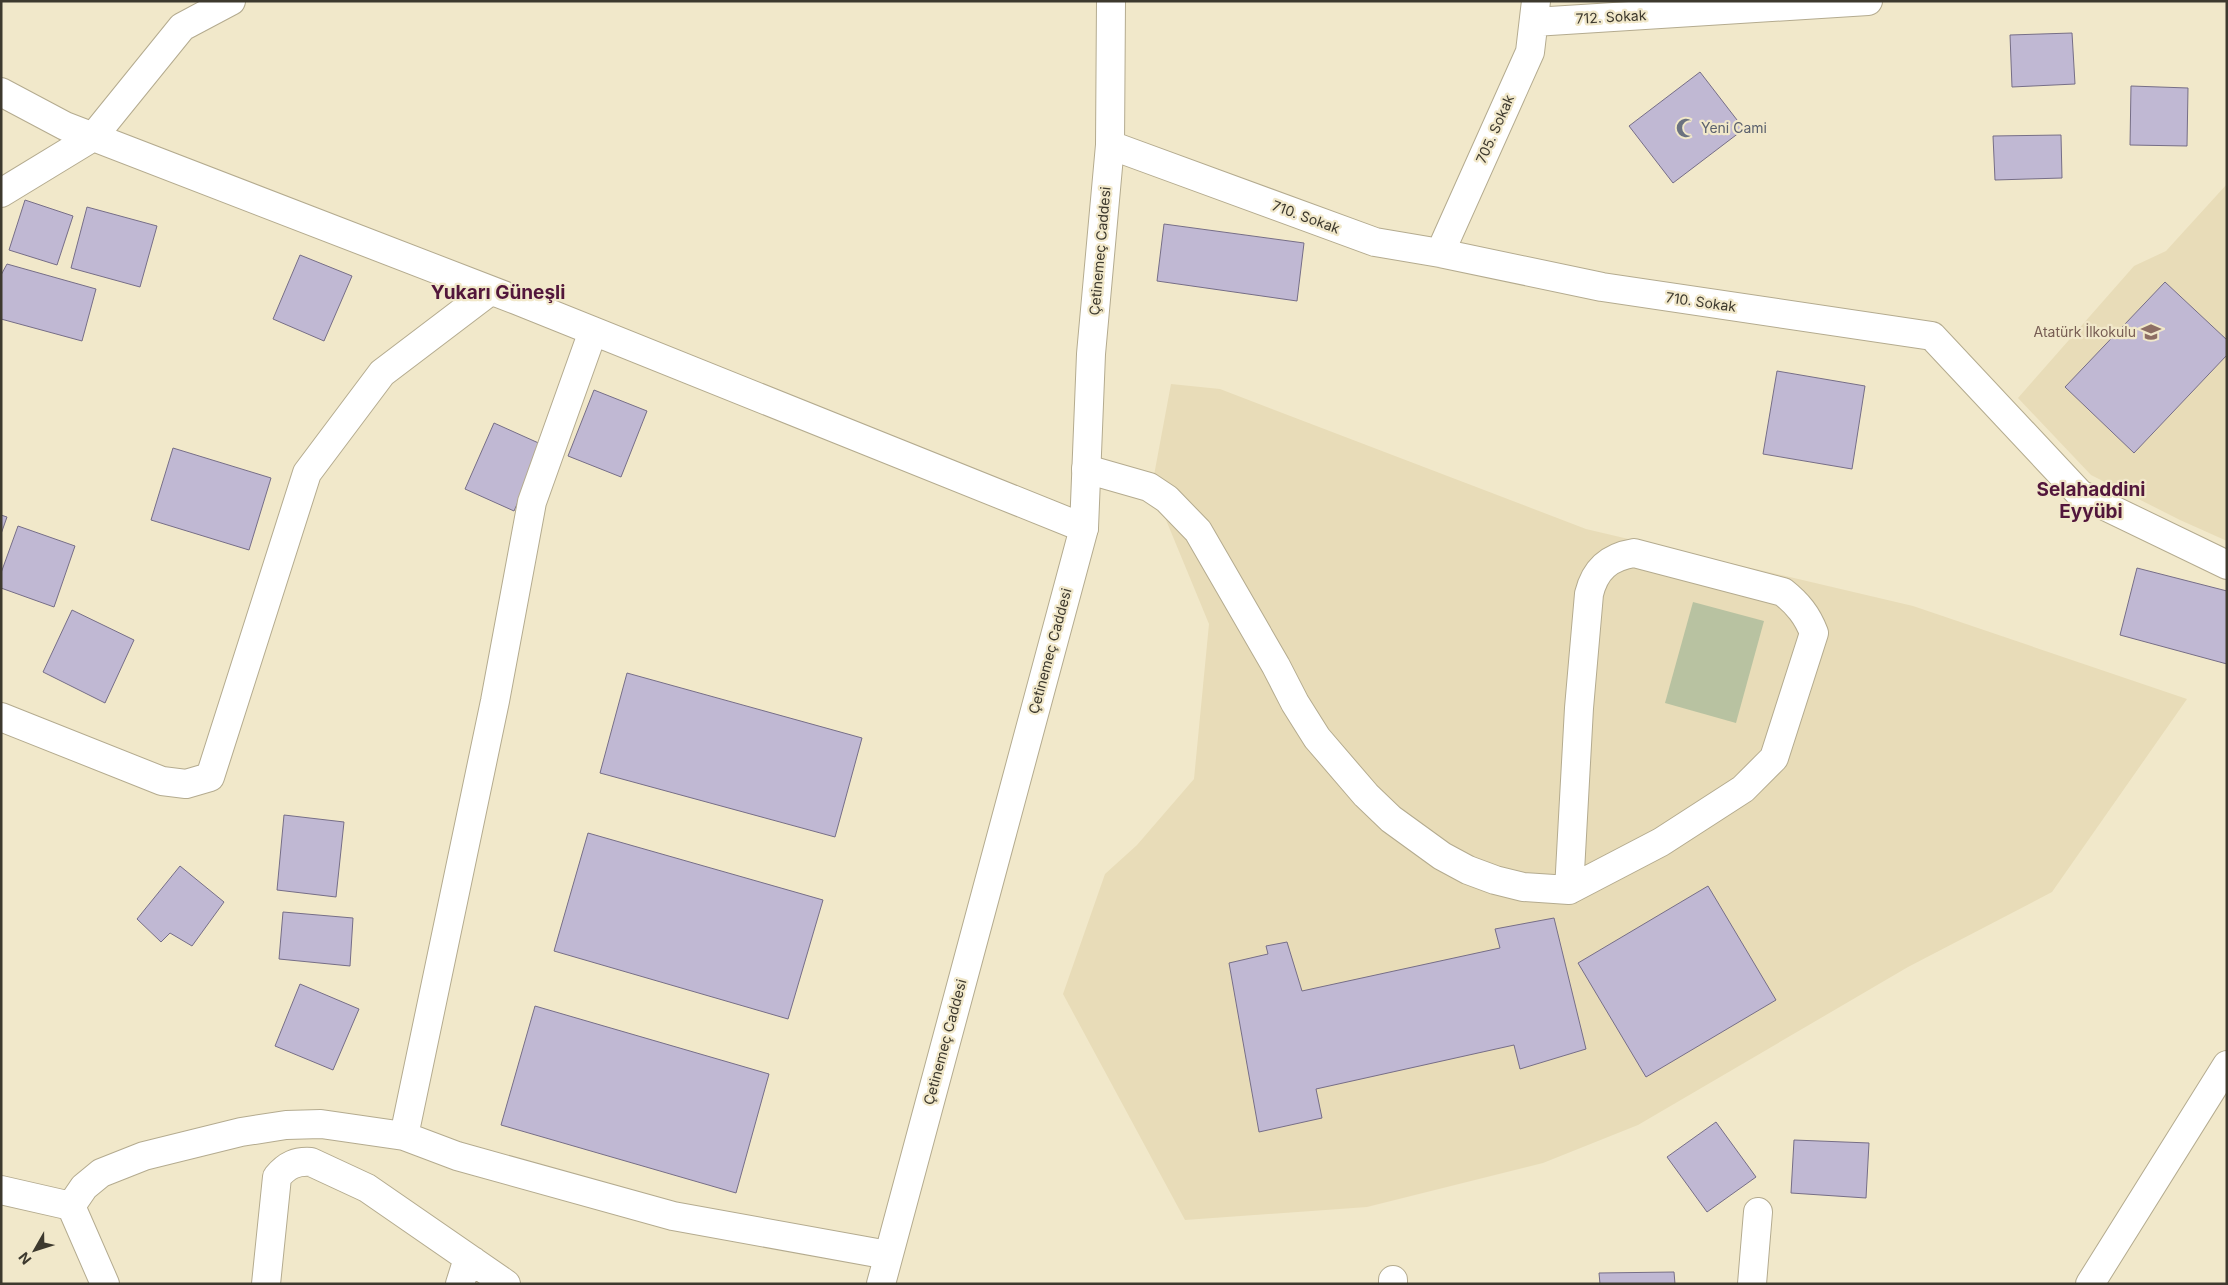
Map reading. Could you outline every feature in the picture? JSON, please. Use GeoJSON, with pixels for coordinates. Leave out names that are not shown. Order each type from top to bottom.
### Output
{"type":"FeatureCollection","features":[{"type":"Feature","properties":{"kind":"street"},"geometry":{"type":"LineString","coordinates":[[1,193],[93,137],[182,27],[231,1]]}},
{"type":"Feature","properties":{"kind":"street","name":"Çetinemeç Caddesi"},"geometry":{"type":"LineString","coordinates":[[881,1284],[1084,528],[1091,354],[1110,145],[1111,1]]}},
{"type":"Feature","properties":{"kind":"street","name":"712. Sokak"},"geometry":{"type":"LineString","coordinates":[[1535,11],[1868,1]]}},
{"type":"Feature","properties":{"kind":"street","name":"705. Sokak"},"geometry":{"type":"LineString","coordinates":[[1440,253],[1530,52],[1535,11]]}},
{"type":"Feature","properties":{"kind":"street"},"geometry":{"type":"LineString","coordinates":[[1,92],[65,126],[490,290],[1084,528]]}},
{"type":"Feature","properties":{"kind":"street","name":"710. Sokak"},"geometry":{"type":"LineString","coordinates":[[1110,145],[1375,242],[1440,253],[1602,288],[1932,336],[2080,494],[2227,565]]}},
{"type":"Feature","properties":{"kind":"street"},"geometry":{"type":"LineString","coordinates":[[1,717],[162,781],[186,784],[210,777],[307,473],[382,374],[490,290]]}},
{"type":"Feature","properties":{"kind":"street"},"geometry":{"type":"LineString","coordinates":[[404,1136],[495,701],[532,502],[593,331]]}},
{"type":"Feature","properties":{"kind":"street"},"geometry":{"type":"LineString","coordinates":[[1086,469],[1149,487],[1167,499],[1198,531],[1276,666],[1295,703],[1317,738],[1348,776],[1391,819],[1442,856],[1468,870],[1495,880],[1523,887],[1570,890],[1661,842],[1743,789],[1774,758],[1814,633],[1802,609],[1783,592],[1634,553],[1620,555],[1606,562],[1598,571],[1589,594],[1579,718],[1570,890]]}},
{"type":"Feature","properties":{"kind":"street"},"geometry":{"type":"LineString","coordinates":[[2090,1284],[2227,1065]]}},
{"type":"Feature","properties":{"kind":"street"},"geometry":{"type":"LineString","coordinates":[[71,1206],[84,1187],[101,1173],[144,1156],[240,1132],[286,1125],[321,1124],[404,1136],[457,1156],[673,1216],[888,1254]]}},
{"type":"Feature","properties":{"kind":"street"},"geometry":{"type":"LineString","coordinates":[[286,1125],[293,1163]]}},
{"type":"Feature","properties":{"kind":"street"},"geometry":{"type":"LineString","coordinates":[[266,1284],[277,1177],[293,1163],[311,1162],[367,1188],[506,1284]]}},
{"type":"Feature","properties":{"kind":"street"},"geometry":{"type":"LineString","coordinates":[[1,1190],[71,1206]]}},
{"type":"Feature","properties":{"kind":"street"},"geometry":{"type":"LineString","coordinates":[[71,1206],[105,1284]]}},
{"type":"Feature","properties":{"kind":"street"},"geometry":{"type":"LineString","coordinates":[[1752,1284],[1758,1212]]}},
{"type":"Feature","properties":{"kind":"street"},"geometry":{"type":"LineString","coordinates":[[460,1284],[465,1268],[473,1261]]}},
{"type":"Feature","properties":{"kind":"shaded area","name":"Atatürk İlkokulu"},"geometry":{"type":"Polygon","coordinates":[[[2227,184],[2227,541],[2180,520],[2091,475],[2018,398],[2134,266],[2166,251],[2227,184]]]}},
{"type":"Feature","properties":{"kind":"shaded area"},"geometry":{"type":"Polygon","coordinates":[[[1171,384],[1220,389],[1586,529],[1913,606],[2187,699],[2052,892],[1908,967],[1638,1125],[1543,1163],[1367,1207],[1185,1220],[1063,994],[1105,874],[1137,845],[1194,779],[1209,624],[1152,486],[1171,384]]]}},
{"type":"Feature","properties":{"kind":"green space"},"geometry":{"type":"Polygon","coordinates":[[[1693,602],[1764,621],[1736,723],[1665,703],[1693,602]]]}},
{"type":"Feature","properties":{"kind":"building"},"geometry":{"type":"Polygon","coordinates":[[[2072,33],[2075,84],[2012,87],[2010,35],[2072,33]]]}},
{"type":"Feature","properties":{"kind":"building","name":"Yeni Cami"},"geometry":{"type":"Polygon","coordinates":[[[1700,72],[1744,129],[1673,183],[1629,126],[1700,72]]]}},
{"type":"Feature","properties":{"kind":"building"},"geometry":{"type":"Polygon","coordinates":[[[2131,86],[2188,88],[2187,146],[2130,145],[2131,86]]]}},
{"type":"Feature","properties":{"kind":"building"},"geometry":{"type":"Polygon","coordinates":[[[2061,135],[2062,178],[1995,180],[1993,136],[2061,135]]]}},
{"type":"Feature","properties":{"kind":"building"},"geometry":{"type":"Polygon","coordinates":[[[25,200],[73,216],[57,265],[9,250],[25,200]]]}},
{"type":"Feature","properties":{"kind":"building"},"geometry":{"type":"Polygon","coordinates":[[[87,207],[157,226],[140,287],[71,268],[87,207]]]}},
{"type":"Feature","properties":{"kind":"building"},"geometry":{"type":"Polygon","coordinates":[[[1164,224],[1304,243],[1297,301],[1157,281],[1164,224]]]}},
{"type":"Feature","properties":{"kind":"building"},"geometry":{"type":"Polygon","coordinates":[[[300,255],[352,276],[324,341],[273,319],[300,255]]]}},
{"type":"Feature","properties":{"kind":"building"},"geometry":{"type":"Polygon","coordinates":[[[7,264],[96,289],[82,341],[1,319],[1,275],[7,264]]]}},
{"type":"Feature","properties":{"kind":"building"},"geometry":{"type":"Polygon","coordinates":[[[2165,282],[2227,340],[2227,355],[2134,453],[2065,387],[2165,282]]]}},
{"type":"Feature","properties":{"kind":"building"},"geometry":{"type":"Polygon","coordinates":[[[1777,371],[1865,386],[1852,469],[1763,454],[1777,371]]]}},
{"type":"Feature","properties":{"kind":"building"},"geometry":{"type":"Polygon","coordinates":[[[594,390],[647,411],[621,477],[568,456],[594,390]]]}},
{"type":"Feature","properties":{"kind":"building"},"geometry":{"type":"Polygon","coordinates":[[[494,423],[543,445],[514,511],[465,489],[494,423]]]}},
{"type":"Feature","properties":{"kind":"building"},"geometry":{"type":"Polygon","coordinates":[[[173,448],[271,478],[249,550],[151,520],[173,448]]]}},
{"type":"Feature","properties":{"kind":"building"},"geometry":{"type":"Polygon","coordinates":[[[1,515],[7,517],[1,534],[1,515]]]}},
{"type":"Feature","properties":{"kind":"building"},"geometry":{"type":"Polygon","coordinates":[[[18,526],[75,546],[54,607],[1,588],[1,573],[18,526]]]}},
{"type":"Feature","properties":{"kind":"building"},"geometry":{"type":"Polygon","coordinates":[[[2137,568],[2227,591],[2227,664],[2120,635],[2137,568]]]}},
{"type":"Feature","properties":{"kind":"building"},"geometry":{"type":"Polygon","coordinates":[[[72,610],[134,640],[105,703],[43,672],[72,610]]]}},
{"type":"Feature","properties":{"kind":"building"},"geometry":{"type":"Polygon","coordinates":[[[627,673],[862,738],[835,837],[600,773],[627,673]]]}},
{"type":"Feature","properties":{"kind":"building"},"geometry":{"type":"Polygon","coordinates":[[[284,815],[344,822],[336,897],[277,890],[284,815]]]}},
{"type":"Feature","properties":{"kind":"building"},"geometry":{"type":"Polygon","coordinates":[[[588,833],[823,900],[788,1019],[554,951],[588,833]]]}},
{"type":"Feature","properties":{"kind":"building"},"geometry":{"type":"Polygon","coordinates":[[[180,866],[224,902],[192,946],[170,933],[161,942],[137,919],[180,866]]]}},
{"type":"Feature","properties":{"kind":"building"},"geometry":{"type":"Polygon","coordinates":[[[1708,886],[1776,1000],[1646,1077],[1578,963],[1708,886]]]}},
{"type":"Feature","properties":{"kind":"building"},"geometry":{"type":"Polygon","coordinates":[[[283,912],[353,918],[350,966],[279,959],[283,912]]]}},
{"type":"Feature","properties":{"kind":"building"},"geometry":{"type":"Polygon","coordinates":[[[1554,918],[1586,1049],[1520,1069],[1514,1045],[1316,1089],[1322,1118],[1259,1132],[1229,963],[1268,954],[1266,946],[1287,942],[1302,991],[1500,948],[1495,929],[1554,918]]]}},
{"type":"Feature","properties":{"kind":"building"},"geometry":{"type":"Polygon","coordinates":[[[300,984],[359,1009],[333,1070],[275,1046],[300,984]]]}},
{"type":"Feature","properties":{"kind":"building"},"geometry":{"type":"Polygon","coordinates":[[[535,1006],[769,1074],[736,1193],[501,1125],[535,1006]]]}},
{"type":"Feature","properties":{"kind":"building"},"geometry":{"type":"Polygon","coordinates":[[[1716,1122],[1756,1177],[1707,1212],[1667,1157],[1716,1122]]]}},
{"type":"Feature","properties":{"kind":"building"},"geometry":{"type":"Polygon","coordinates":[[[1794,1140],[1869,1143],[1866,1198],[1791,1193],[1794,1140]]]}},
{"type":"Feature","properties":{"kind":"building"},"geometry":{"type":"Polygon","coordinates":[[[1674,1272],[1675,1284],[1600,1284],[1599,1273],[1674,1272]]]}},
{"type":"Feature","properties":{"kind":"place","name":"Yeni Cami"},"geometry":{"type":"Point","coordinates":[1686,128]}},
{"type":"Feature","properties":{"kind":"place","name":"Atatürk İlkokulu"},"geometry":{"type":"Point","coordinates":[2151,332]}},
{"type":"Feature","properties":{"kind":"district","name":"Yukarı Güneşli"},"geometry":{"type":"Point","coordinates":[498,292]}},
{"type":"Feature","properties":{"kind":"district","name":"Selahaddini Eyyübi"},"geometry":{"type":"Point","coordinates":[2091,500]}}]}
